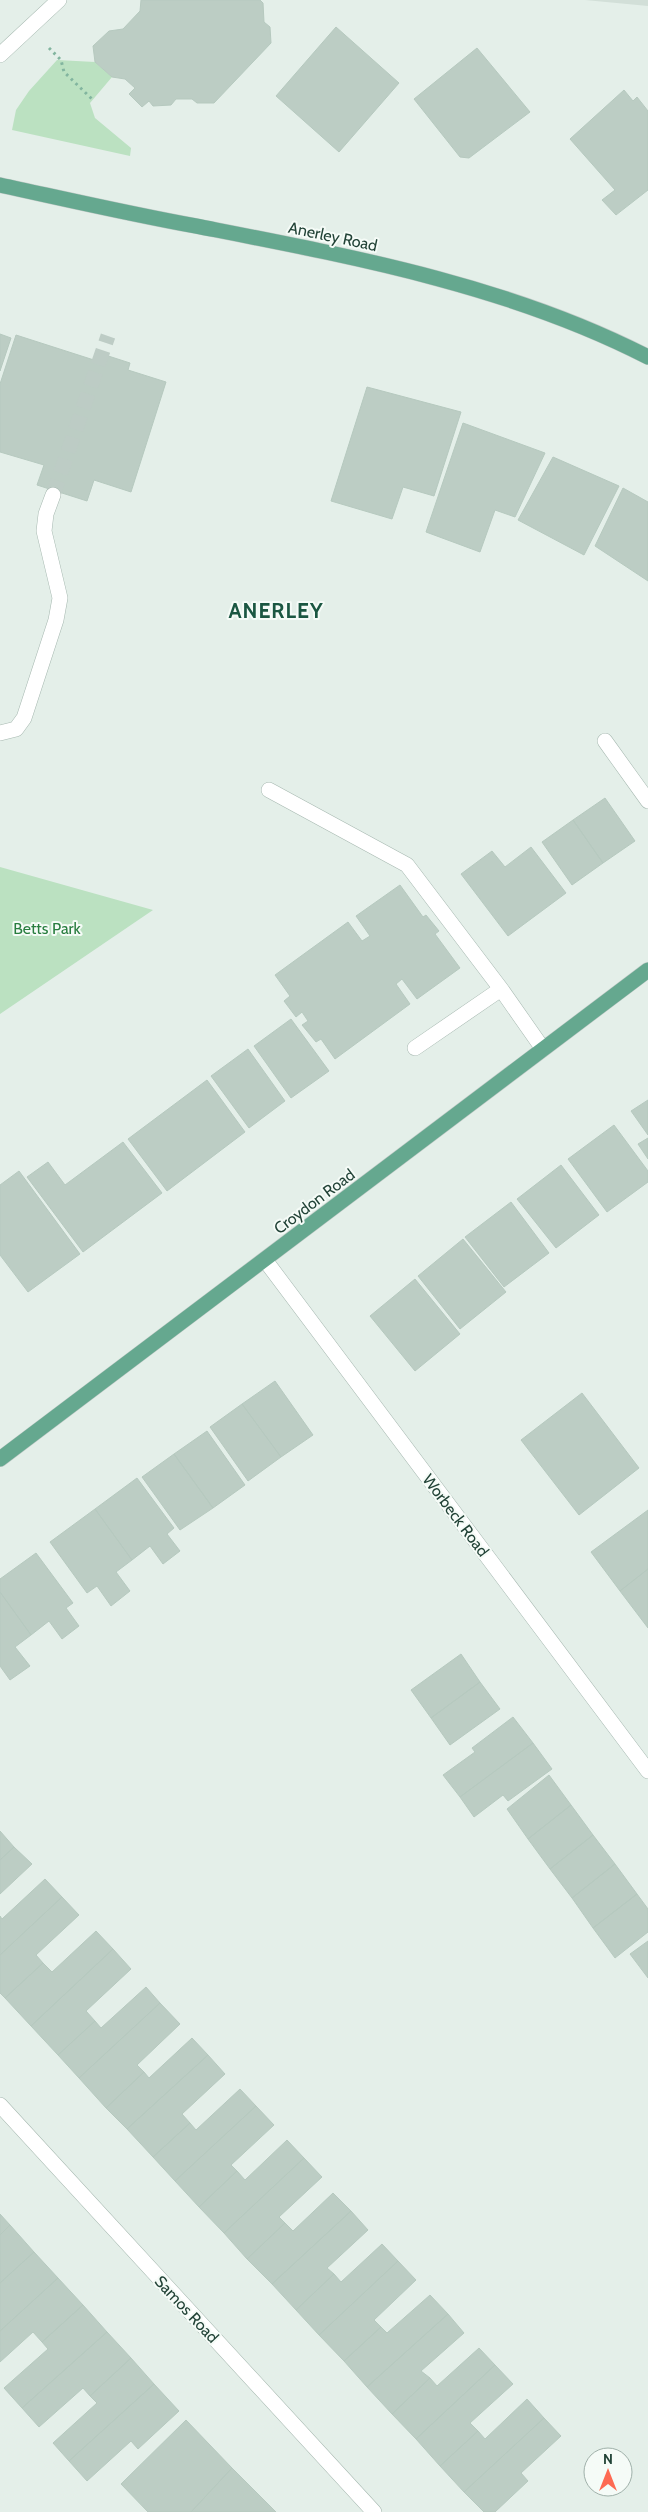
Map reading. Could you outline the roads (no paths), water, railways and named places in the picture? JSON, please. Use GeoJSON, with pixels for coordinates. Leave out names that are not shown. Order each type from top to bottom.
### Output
{"type":"FeatureCollection","features":[{"type":"Feature","properties":{"kind":"main road","name":"Anerley Road"},"geometry":{"type":"LineString","coordinates":[[0,184],[132,214],[364,260],[468,288],[570,322],[648,357]]}},
{"type":"Feature","properties":{"kind":"main road","name":"Croydon Road"},"geometry":{"type":"LineString","coordinates":[[0,1459],[648,970]]}},
{"type":"Feature","properties":{"kind":"street"},"geometry":{"type":"LineString","coordinates":[[0,55],[59,0]]}},
{"type":"Feature","properties":{"kind":"street"},"geometry":{"type":"LineString","coordinates":[[0,734],[16,729],[24,718],[56,620],[60,598],[44,531],[46,514],[53,495]]}},
{"type":"Feature","properties":{"kind":"street"},"geometry":{"type":"LineString","coordinates":[[604,741],[648,800]]}},
{"type":"Feature","properties":{"kind":"street"},"geometry":{"type":"LineString","coordinates":[[269,790],[407,865],[501,989],[543,1049]]}},
{"type":"Feature","properties":{"kind":"street"},"geometry":{"type":"LineString","coordinates":[[415,1048],[501,989]]}},
{"type":"Feature","properties":{"kind":"street","name":"Worbeck Road"},"geometry":{"type":"LineString","coordinates":[[265,1260],[648,1770]]}},
{"type":"Feature","properties":{"kind":"street","name":"Samos Road"},"geometry":{"type":"LineString","coordinates":[[0,2105],[374,2512]]}},
{"type":"Feature","properties":{"kind":"tunnel"},"geometry":{"type":"LineString","coordinates":[[53,495],[108,336]]}},
{"type":"Feature","properties":{"kind":"district","name":"ANERLEY"},"geometry":{"type":"Point","coordinates":[276,611]}},
{"type":"Feature","properties":{"kind":"park label","name":"Betts Park"},"geometry":{"type":"Point","coordinates":[47,928]}}]}
